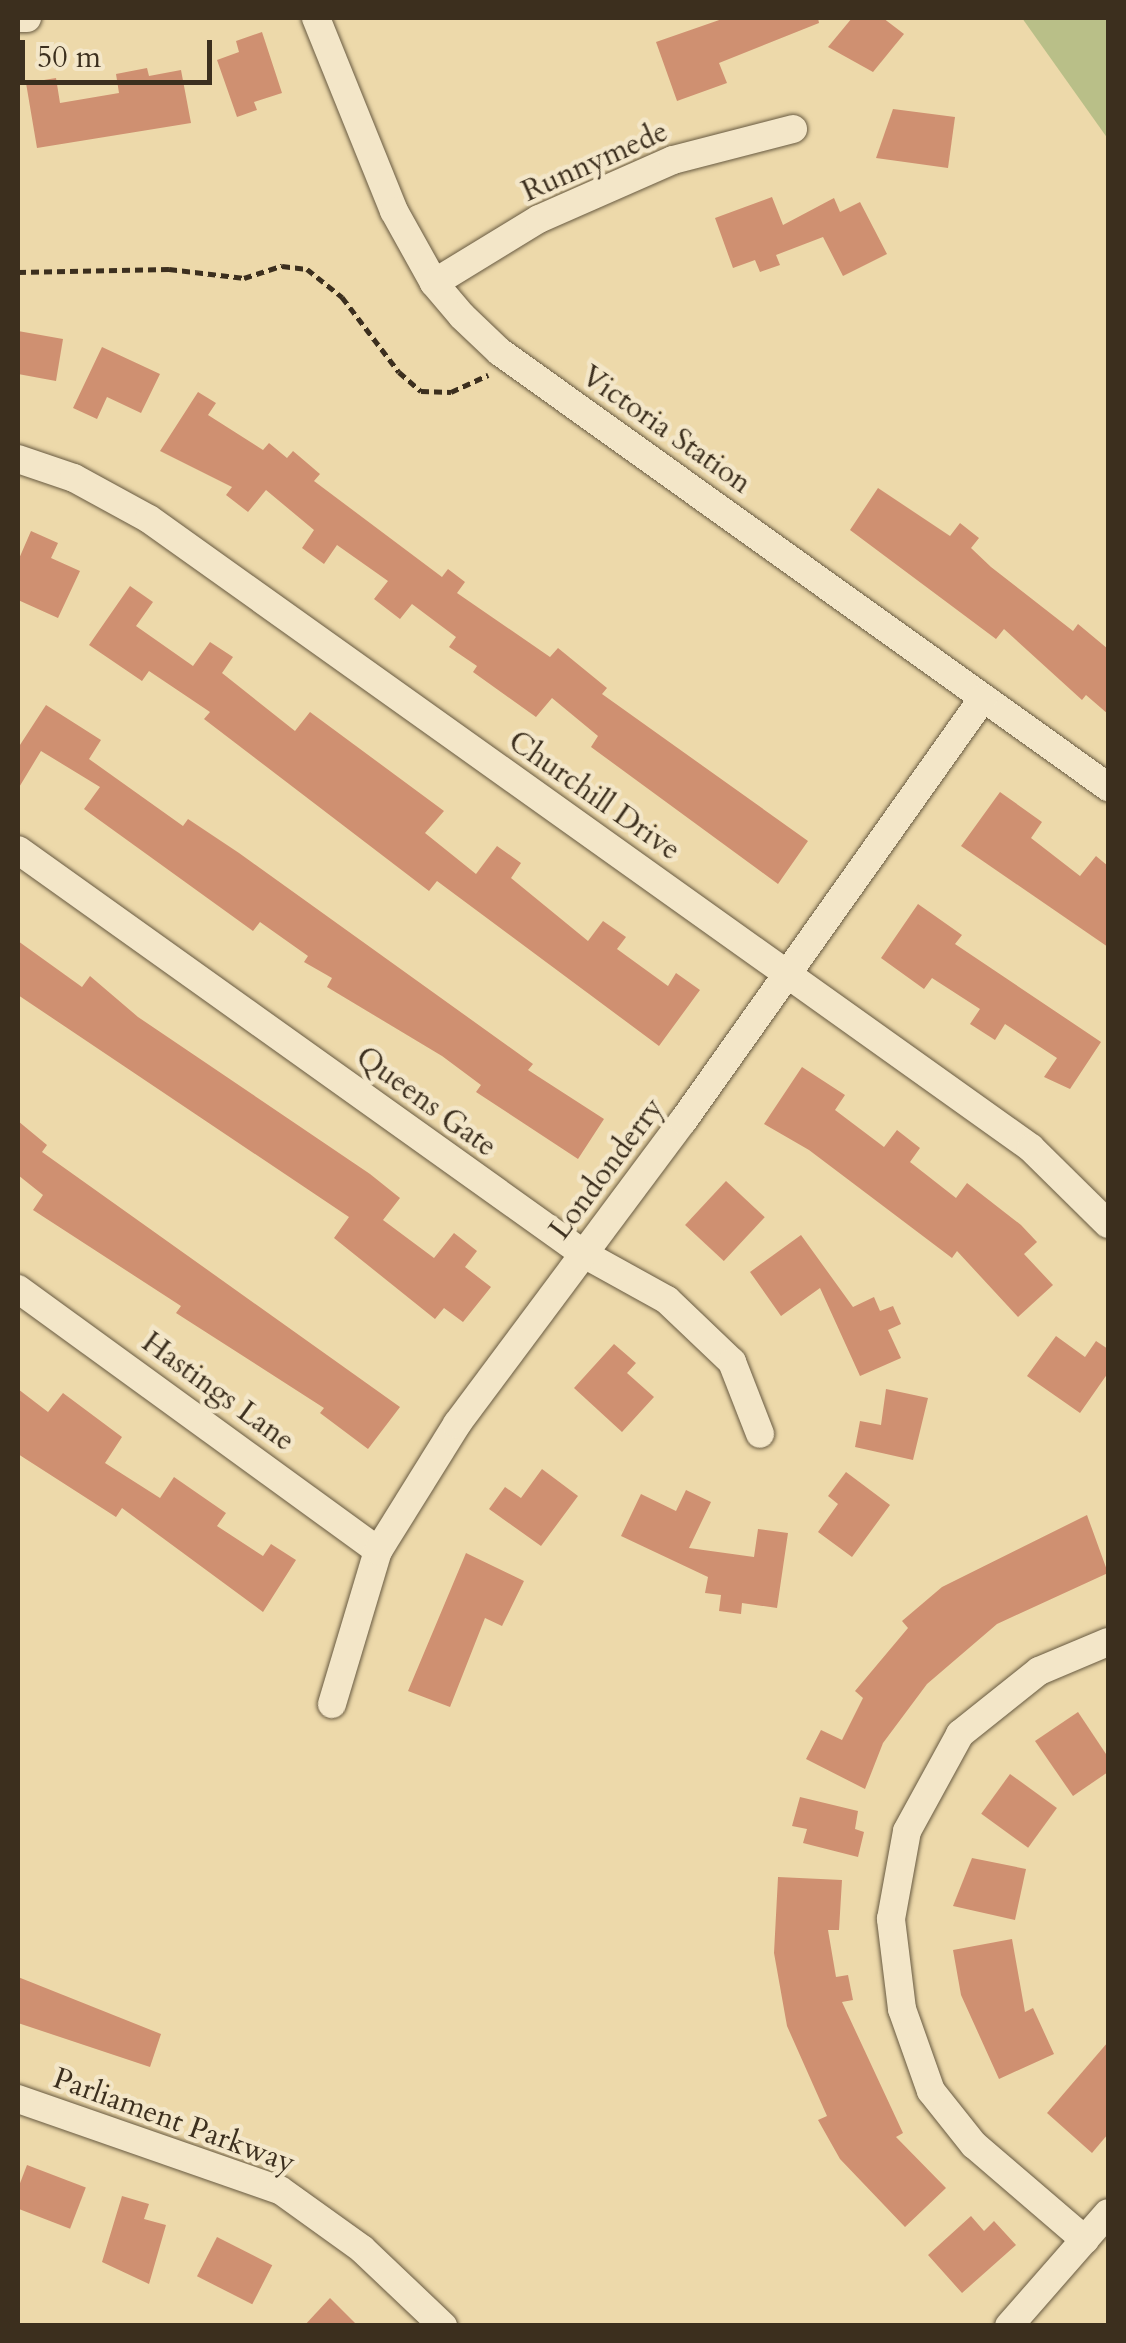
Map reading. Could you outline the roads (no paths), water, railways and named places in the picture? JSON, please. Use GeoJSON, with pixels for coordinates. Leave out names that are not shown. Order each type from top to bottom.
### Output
{"type":"FeatureCollection","features":[{"type":"Feature","properties":{"kind":"street"},"geometry":{"type":"LineString","coordinates":[[18,18],[27,18]]}},
{"type":"Feature","properties":{"kind":"street","name":"Victoria Station"},"geometry":{"type":"LineString","coordinates":[[316,18],[394,210],[434,282],[507,357],[1108,787]]}},
{"type":"Feature","properties":{"kind":"street","name":"Runnymede"},"geometry":{"type":"LineString","coordinates":[[434,282],[540,220],[673,160],[793,129]]}},
{"type":"Feature","properties":{"kind":"street","name":"Churchill Drive"},"geometry":{"type":"LineString","coordinates":[[18,459],[74,478],[149,519],[1031,1148],[1108,1224]]}},
{"type":"Feature","properties":{"kind":"street","name":"Londonderry"},"geometry":{"type":"LineString","coordinates":[[332,1704],[378,1551],[457,1424],[788,973],[983,698]]}},
{"type":"Feature","properties":{"kind":"street","name":"Queens Gate"},"geometry":{"type":"LineString","coordinates":[[18,850],[584,1254],[667,1300],[732,1362],[760,1434]]}},
{"type":"Feature","properties":{"kind":"street","name":"Hastings Lane"},"geometry":{"type":"LineString","coordinates":[[18,1289],[378,1551]]}},
{"type":"Feature","properties":{"kind":"street"},"geometry":{"type":"LineString","coordinates":[[1085,2240],[974,2144],[931,2091],[902,2009],[891,1919],[907,1831],[960,1734],[1039,1671],[1108,1642]]}},
{"type":"Feature","properties":{"kind":"street","name":"Parliament Parkway"},"geometry":{"type":"LineString","coordinates":[[18,2099],[280,2190],[362,2249],[443,2326]]}},
{"type":"Feature","properties":{"kind":"street"},"geometry":{"type":"LineString","coordinates":[[1009,2326],[1108,2213]]}}]}
